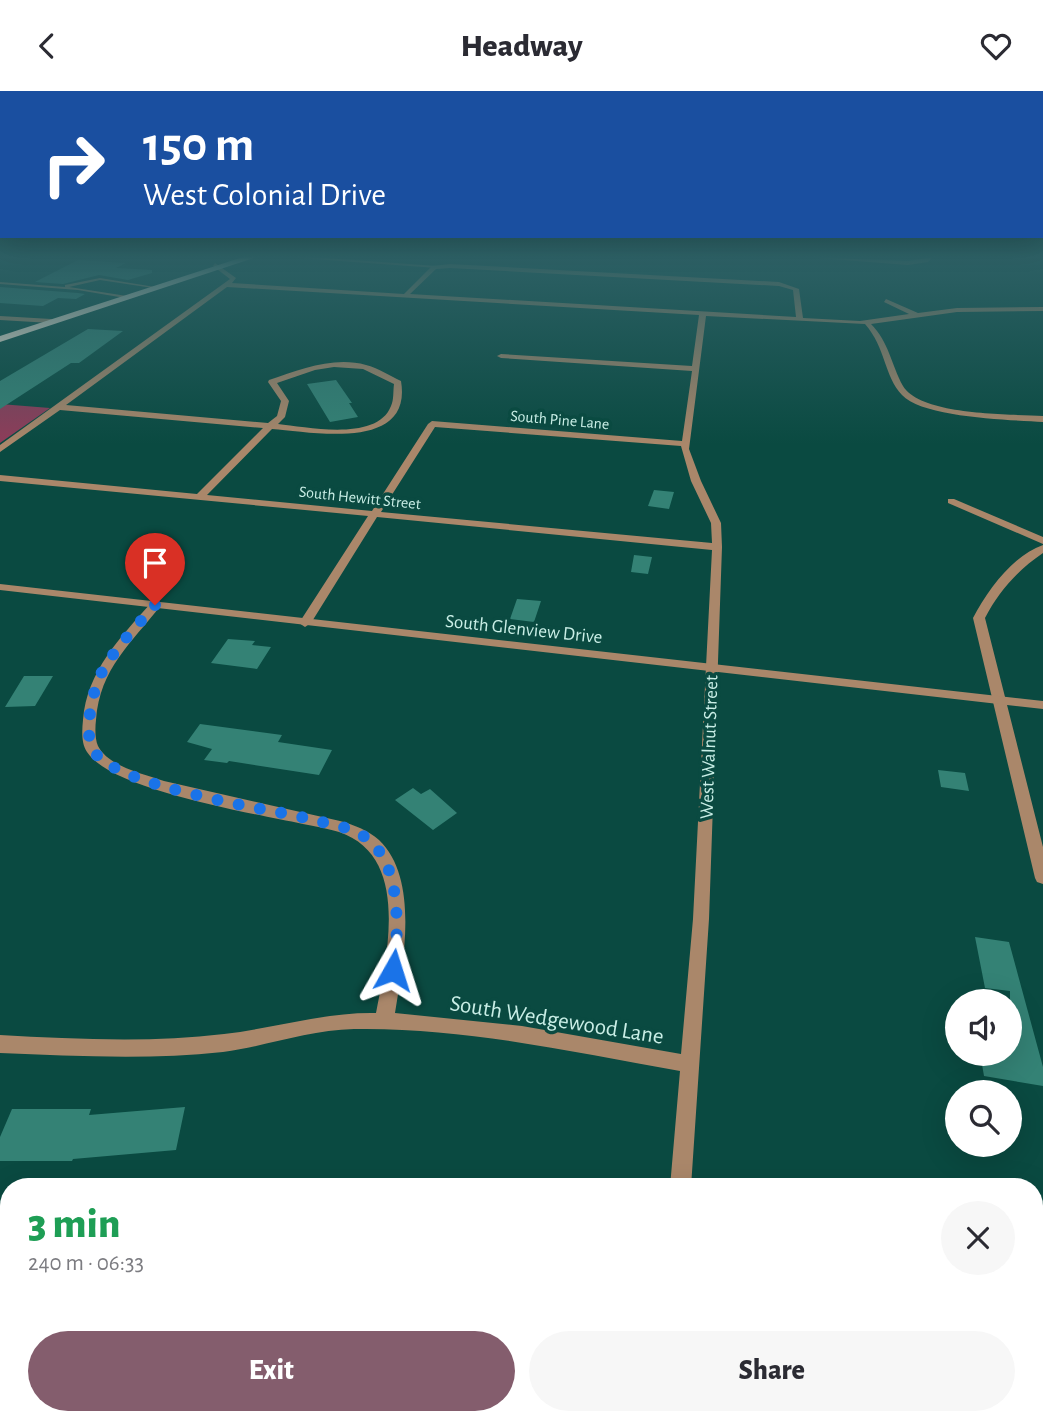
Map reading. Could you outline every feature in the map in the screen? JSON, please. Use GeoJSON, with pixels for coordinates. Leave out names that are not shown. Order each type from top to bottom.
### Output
{"type":"FeatureCollection","features":[{"type":"Feature","properties":{"kind":"highway"},"geometry":{"type":"LineString","coordinates":[[0,339],[57,319]]}},
{"type":"Feature","properties":{"kind":"street"},"geometry":{"type":"LineString","coordinates":[[20,319],[51,321]]}},
{"type":"Feature","properties":{"kind":"street"},"geometry":{"type":"LineString","coordinates":[[0,449],[179,319]]}},
{"type":"Feature","properties":{"kind":"street","name":"West Walnut Street"},"geometry":{"type":"LineString","coordinates":[[681,1178],[701,919],[718,547],[716,523],[696,481],[685,444],[702,319]]}},
{"type":"Feature","properties":{"kind":"street"},"geometry":{"type":"LineString","coordinates":[[786,319],[867,323],[895,319]]}},
{"type":"Feature","properties":{"kind":"street"},"geometry":{"type":"LineString","coordinates":[[867,323],[879,333],[904,393],[915,401],[953,411],[1043,419]]}},
{"type":"Feature","properties":{"kind":"street"},"geometry":{"type":"LineString","coordinates":[[501,356],[697,369]]}},
{"type":"Feature","properties":{"kind":"street"},"geometry":{"type":"LineString","coordinates":[[59,407],[270,426],[355,432],[373,429],[389,421],[400,396],[398,383],[377,371],[344,365],[314,368],[272,382],[285,401],[281,417],[270,426],[200,496]]}},
{"type":"Feature","properties":{"kind":"street","name":"South Pine Lane"},"geometry":{"type":"LineString","coordinates":[[373,515],[432,424],[685,444]]}},
{"type":"Feature","properties":{"kind":"street","name":"South Hewitt Street"},"geometry":{"type":"LineString","coordinates":[[0,478],[718,547]]}},
{"type":"Feature","properties":{"kind":"street"},"geometry":{"type":"LineString","coordinates":[[951,501],[1043,541]]}},
{"type":"Feature","properties":{"kind":"street"},"geometry":{"type":"LineString","coordinates":[[305,623],[373,515]]}},
{"type":"Feature","properties":{"kind":"street"},"geometry":{"type":"LineString","coordinates":[[1043,548],[1008,576],[986,602],[979,618],[1043,878]]}},
{"type":"Feature","properties":{"kind":"street","name":"South Glenview Drive"},"geometry":{"type":"LineString","coordinates":[[0,587],[1043,705]]}},
{"type":"Feature","properties":{"kind":"street"},"geometry":{"type":"LineString","coordinates":[[155,605],[102,672],[92,703],[89,728],[92,748],[107,764],[138,778],[217,800],[288,813],[359,831],[379,849],[391,870],[397,944],[384,1022]]}},
{"type":"Feature","properties":{"kind":"street","name":"South Wedgewood Lane"},"geometry":{"type":"LineString","coordinates":[[0,1044],[91,1048],[222,1043],[350,1021],[487,1029],[689,1064]]}},
{"type":"Feature","properties":{"kind":"shaded area"},"geometry":{"type":"Polygon","coordinates":[[[0,404],[50,408],[0,443],[0,404]]]}},
{"type":"Feature","properties":{"kind":"building"},"geometry":{"type":"Polygon","coordinates":[[[88,329],[123,331],[79,363],[71,363],[0,409],[0,381],[88,329]]]}},
{"type":"Feature","properties":{"kind":"building"},"geometry":{"type":"Polygon","coordinates":[[[336,380],[358,417],[330,422],[307,384],[336,380]]]}},
{"type":"Feature","properties":{"kind":"building"},"geometry":{"type":"Polygon","coordinates":[[[654,490],[674,492],[669,509],[648,506],[654,490]]]}},
{"type":"Feature","properties":{"kind":"building"},"geometry":{"type":"Polygon","coordinates":[[[634,555],[652,557],[648,574],[631,572],[634,555]]]}},
{"type":"Feature","properties":{"kind":"building"},"geometry":{"type":"Polygon","coordinates":[[[517,599],[541,601],[534,622],[510,619],[517,599]]]}},
{"type":"Feature","properties":{"kind":"building"},"geometry":{"type":"Polygon","coordinates":[[[228,639],[255,641],[252,645],[271,647],[257,669],[211,663],[228,639]]]}},
{"type":"Feature","properties":{"kind":"building"},"geometry":{"type":"Polygon","coordinates":[[[24,676],[53,676],[35,706],[5,707],[24,676]]]}},
{"type":"Feature","properties":{"kind":"building"},"geometry":{"type":"Polygon","coordinates":[[[200,724],[282,735],[278,742],[332,750],[319,775],[229,761],[204,760],[212,749],[187,742],[200,724]]]}},
{"type":"Feature","properties":{"kind":"building"},"geometry":{"type":"Polygon","coordinates":[[[938,770],[965,773],[969,791],[941,787],[938,770]]]}},
{"type":"Feature","properties":{"kind":"building"},"geometry":{"type":"Polygon","coordinates":[[[413,788],[421,794],[430,789],[457,813],[433,830],[395,800],[413,788]]]}},
{"type":"Feature","properties":{"kind":"building"},"geometry":{"type":"Polygon","coordinates":[[[975,937],[1009,942],[1022,989],[985,988],[975,937]]]}},
{"type":"Feature","properties":{"kind":"building"},"geometry":{"type":"Polygon","coordinates":[[[1022,990],[1043,1067],[1043,1086],[1022,1082],[1022,1080],[984,1076],[982,1066],[1022,1066],[1022,990]]]}},
{"type":"Feature","properties":{"kind":"building"},"geometry":{"type":"Polygon","coordinates":[[[185,1107],[176,1150],[72,1161],[0,1161],[0,1137],[12,1109],[91,1109],[89,1115],[185,1107]]]}},
{"type":"Feature","properties":{"kind":"route"},"geometry":{"type":"LineString","coordinates":[[155,605],[102,672],[93,695],[89,728],[92,748],[107,764],[138,778],[217,800],[288,813],[359,831],[379,849],[391,870],[397,944],[393,970]]}}]}
